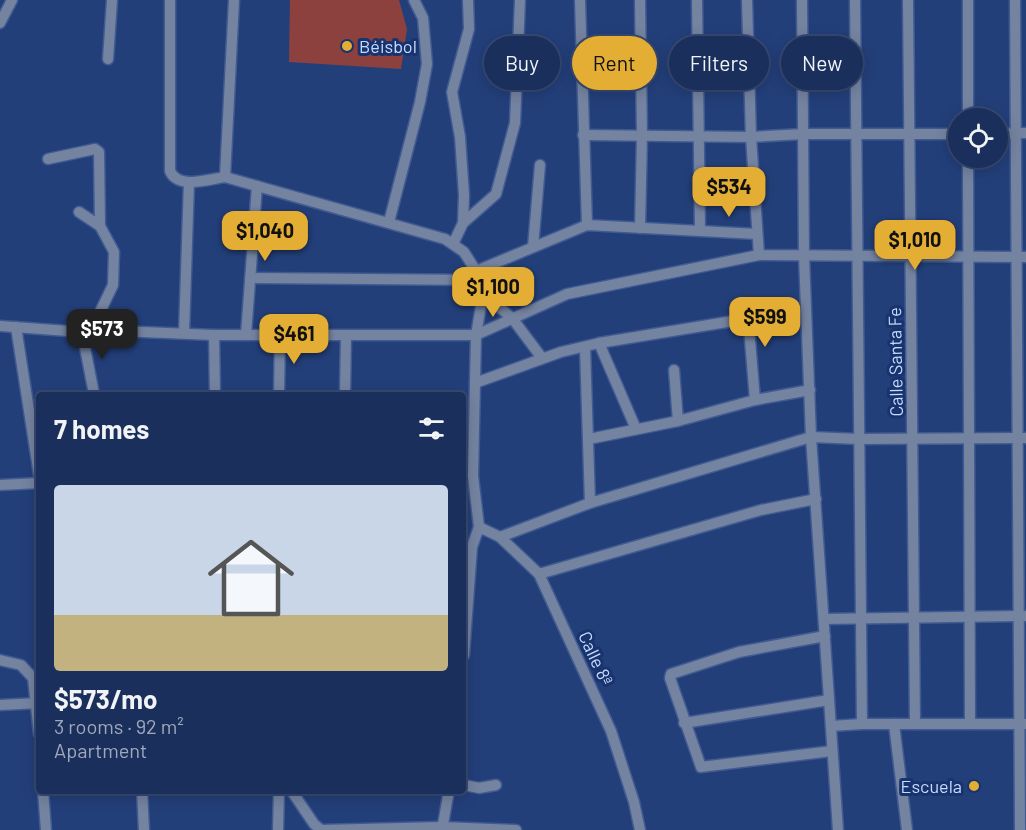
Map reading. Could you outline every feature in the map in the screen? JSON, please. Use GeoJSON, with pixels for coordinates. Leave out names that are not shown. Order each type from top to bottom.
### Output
{"type":"FeatureCollection","features":[{"type":"Feature","properties":{"kind":"street"},"geometry":{"type":"LineString","coordinates":[[0,23],[12,0]]}},
{"type":"Feature","properties":{"kind":"street"},"geometry":{"type":"LineString","coordinates":[[108,59],[112,0]]}},
{"type":"Feature","properties":{"kind":"street"},"geometry":{"type":"LineString","coordinates":[[170,0],[170,171],[173,177],[189,182],[225,177],[445,239],[464,252],[478,275],[483,294],[476,335],[472,476],[479,527],[468,547],[466,601]]}},
{"type":"Feature","properties":{"kind":"street"},"geometry":{"type":"LineString","coordinates":[[225,177],[234,0]]}},
{"type":"Feature","properties":{"kind":"street"},"geometry":{"type":"LineString","coordinates":[[388,222],[420,102],[427,64],[423,18],[414,0]]}},
{"type":"Feature","properties":{"kind":"street"},"geometry":{"type":"LineString","coordinates":[[463,223],[464,195],[460,137],[452,92],[468,29],[468,0]]}},
{"type":"Feature","properties":{"kind":"street"},"geometry":{"type":"LineString","coordinates":[[453,244],[463,223],[496,194],[515,123],[519,0]]}},
{"type":"Feature","properties":{"kind":"street"},"geometry":{"type":"LineString","coordinates":[[580,0],[587,225]]}},
{"type":"Feature","properties":{"kind":"street"},"geometry":{"type":"LineString","coordinates":[[640,0],[642,135],[640,228]]}},
{"type":"Feature","properties":{"kind":"street"},"geometry":{"type":"LineString","coordinates":[[697,0],[700,230]]}},
{"type":"Feature","properties":{"kind":"street"},"geometry":{"type":"LineString","coordinates":[[747,0],[751,137],[759,255]]}},
{"type":"Feature","properties":{"kind":"street"},"geometry":{"type":"LineString","coordinates":[[802,0],[804,256],[811,436],[838,830]]}},
{"type":"Feature","properties":{"kind":"street"},"geometry":{"type":"LineString","coordinates":[[855,0],[862,724]]}},
{"type":"Feature","properties":{"kind":"street","name":"Calle Santa Fe"},"geometry":{"type":"LineString","coordinates":[[908,0],[915,724]]}},
{"type":"Feature","properties":{"kind":"street"},"geometry":{"type":"LineString","coordinates":[[968,0],[968,108]]}},
{"type":"Feature","properties":{"kind":"street"},"geometry":{"type":"LineString","coordinates":[[1014,0],[1021,133],[1022,724],[1020,830]]}},
{"type":"Feature","properties":{"kind":"street"},"geometry":{"type":"LineString","coordinates":[[583,135],[751,137],[803,134],[948,134]]}},
{"type":"Feature","properties":{"kind":"street"},"geometry":{"type":"LineString","coordinates":[[48,159],[95,149],[99,152],[100,226],[114,252],[113,285],[100,312],[95,330]]}},
{"type":"Feature","properties":{"kind":"street"},"geometry":{"type":"LineString","coordinates":[[533,247],[540,165]]}},
{"type":"Feature","properties":{"kind":"street"},"geometry":{"type":"LineString","coordinates":[[968,168],[970,724]]}},
{"type":"Feature","properties":{"kind":"street"},"geometry":{"type":"LineString","coordinates":[[184,333],[189,182]]}},
{"type":"Feature","properties":{"kind":"street"},"geometry":{"type":"LineString","coordinates":[[246,335],[257,186]]}},
{"type":"Feature","properties":{"kind":"street"},"geometry":{"type":"LineString","coordinates":[[79,212],[100,226]]}},
{"type":"Feature","properties":{"kind":"street"},"geometry":{"type":"LineString","coordinates":[[250,278],[478,275],[533,247],[587,225],[757,234]]}},
{"type":"Feature","properties":{"kind":"street"},"geometry":{"type":"LineString","coordinates":[[0,326],[82,332],[95,330],[214,335],[476,335],[567,294],[759,255],[1021,257]]}},
{"type":"Feature","properties":{"kind":"street"},"geometry":{"type":"LineString","coordinates":[[483,294],[512,318],[542,358]]}},
{"type":"Feature","properties":{"kind":"street"},"geometry":{"type":"LineString","coordinates":[[474,382],[542,358],[599,343],[739,320],[745,322],[749,328],[755,400]]}},
{"type":"Feature","properties":{"kind":"street"},"geometry":{"type":"LineString","coordinates":[[16,327],[36,456]]}},
{"type":"Feature","properties":{"kind":"street"},"geometry":{"type":"LineString","coordinates":[[82,332],[94,392]]}},
{"type":"Feature","properties":{"kind":"street"},"geometry":{"type":"LineString","coordinates":[[214,335],[215,392]]}},
{"type":"Feature","properties":{"kind":"street"},"geometry":{"type":"LineString","coordinates":[[279,392],[280,336]]}},
{"type":"Feature","properties":{"kind":"street"},"geometry":{"type":"LineString","coordinates":[[345,392],[346,336]]}},
{"type":"Feature","properties":{"kind":"street"},"geometry":{"type":"LineString","coordinates":[[599,343],[636,429]]}},
{"type":"Feature","properties":{"kind":"street"},"geometry":{"type":"LineString","coordinates":[[585,347],[590,503]]}},
{"type":"Feature","properties":{"kind":"street"},"geometry":{"type":"LineString","coordinates":[[674,370],[678,422]]}},
{"type":"Feature","properties":{"kind":"street"},"geometry":{"type":"LineString","coordinates":[[589,439],[678,422],[755,400],[810,390]]}},
{"type":"Feature","properties":{"kind":"street"},"geometry":{"type":"LineString","coordinates":[[500,537],[590,503],[811,436],[859,439],[1022,438]]}},
{"type":"Feature","properties":{"kind":"street"},"geometry":{"type":"LineString","coordinates":[[0,485],[36,483]]}},
{"type":"Feature","properties":{"kind":"street"},"geometry":{"type":"LineString","coordinates":[[539,574],[761,510],[816,499]]}},
{"type":"Feature","properties":{"kind":"street","name":"Calle 8ª"},"geometry":{"type":"LineString","coordinates":[[479,527],[500,537],[539,574],[611,732],[634,802],[640,830]]}},
{"type":"Feature","properties":{"kind":"street"},"geometry":{"type":"LineString","coordinates":[[824,619],[1022,616]]}},
{"type":"Feature","properties":{"kind":"street"},"geometry":{"type":"LineString","coordinates":[[825,636],[739,652],[671,674],[670,678],[698,764],[704,767],[832,751]]}},
{"type":"Feature","properties":{"kind":"street"},"geometry":{"type":"LineString","coordinates":[[0,660],[21,665],[33,678],[36,693]]}},
{"type":"Feature","properties":{"kind":"street"},"geometry":{"type":"LineString","coordinates":[[684,723],[829,700]]}},
{"type":"Feature","properties":{"kind":"street"},"geometry":{"type":"LineString","coordinates":[[0,705],[36,703]]}},
{"type":"Feature","properties":{"kind":"street"},"geometry":{"type":"LineString","coordinates":[[894,724],[907,830]]}},
{"type":"Feature","properties":{"kind":"street"},"geometry":{"type":"LineString","coordinates":[[831,726],[1022,724]]}},
{"type":"Feature","properties":{"kind":"street"},"geometry":{"type":"LineString","coordinates":[[466,785],[479,788],[496,785]]}},
{"type":"Feature","properties":{"kind":"street"},"geometry":{"type":"LineString","coordinates":[[43,794],[46,830]]}},
{"type":"Feature","properties":{"kind":"street"},"geometry":{"type":"LineString","coordinates":[[142,794],[144,830]]}},
{"type":"Feature","properties":{"kind":"street"},"geometry":{"type":"LineString","coordinates":[[278,830],[279,794]]}},
{"type":"Feature","properties":{"kind":"street"},"geometry":{"type":"LineString","coordinates":[[294,794],[314,824],[321,830],[516,830]]}},
{"type":"Feature","properties":{"kind":"street"},"geometry":{"type":"LineString","coordinates":[[442,829],[448,794]]}},
{"type":"Feature","properties":{"kind":"shaded area","name":"Béisbol"},"geometry":{"type":"Polygon","coordinates":[[[290,0],[399,0],[407,29],[401,69],[289,62],[290,0]]]}},
{"type":"Feature","properties":{"kind":"place","name":"Béisbol"},"geometry":{"type":"Point","coordinates":[347,46]}},
{"type":"Feature","properties":{"kind":"place","name":"Escuela"},"geometry":{"type":"Point","coordinates":[974,786]}}]}
